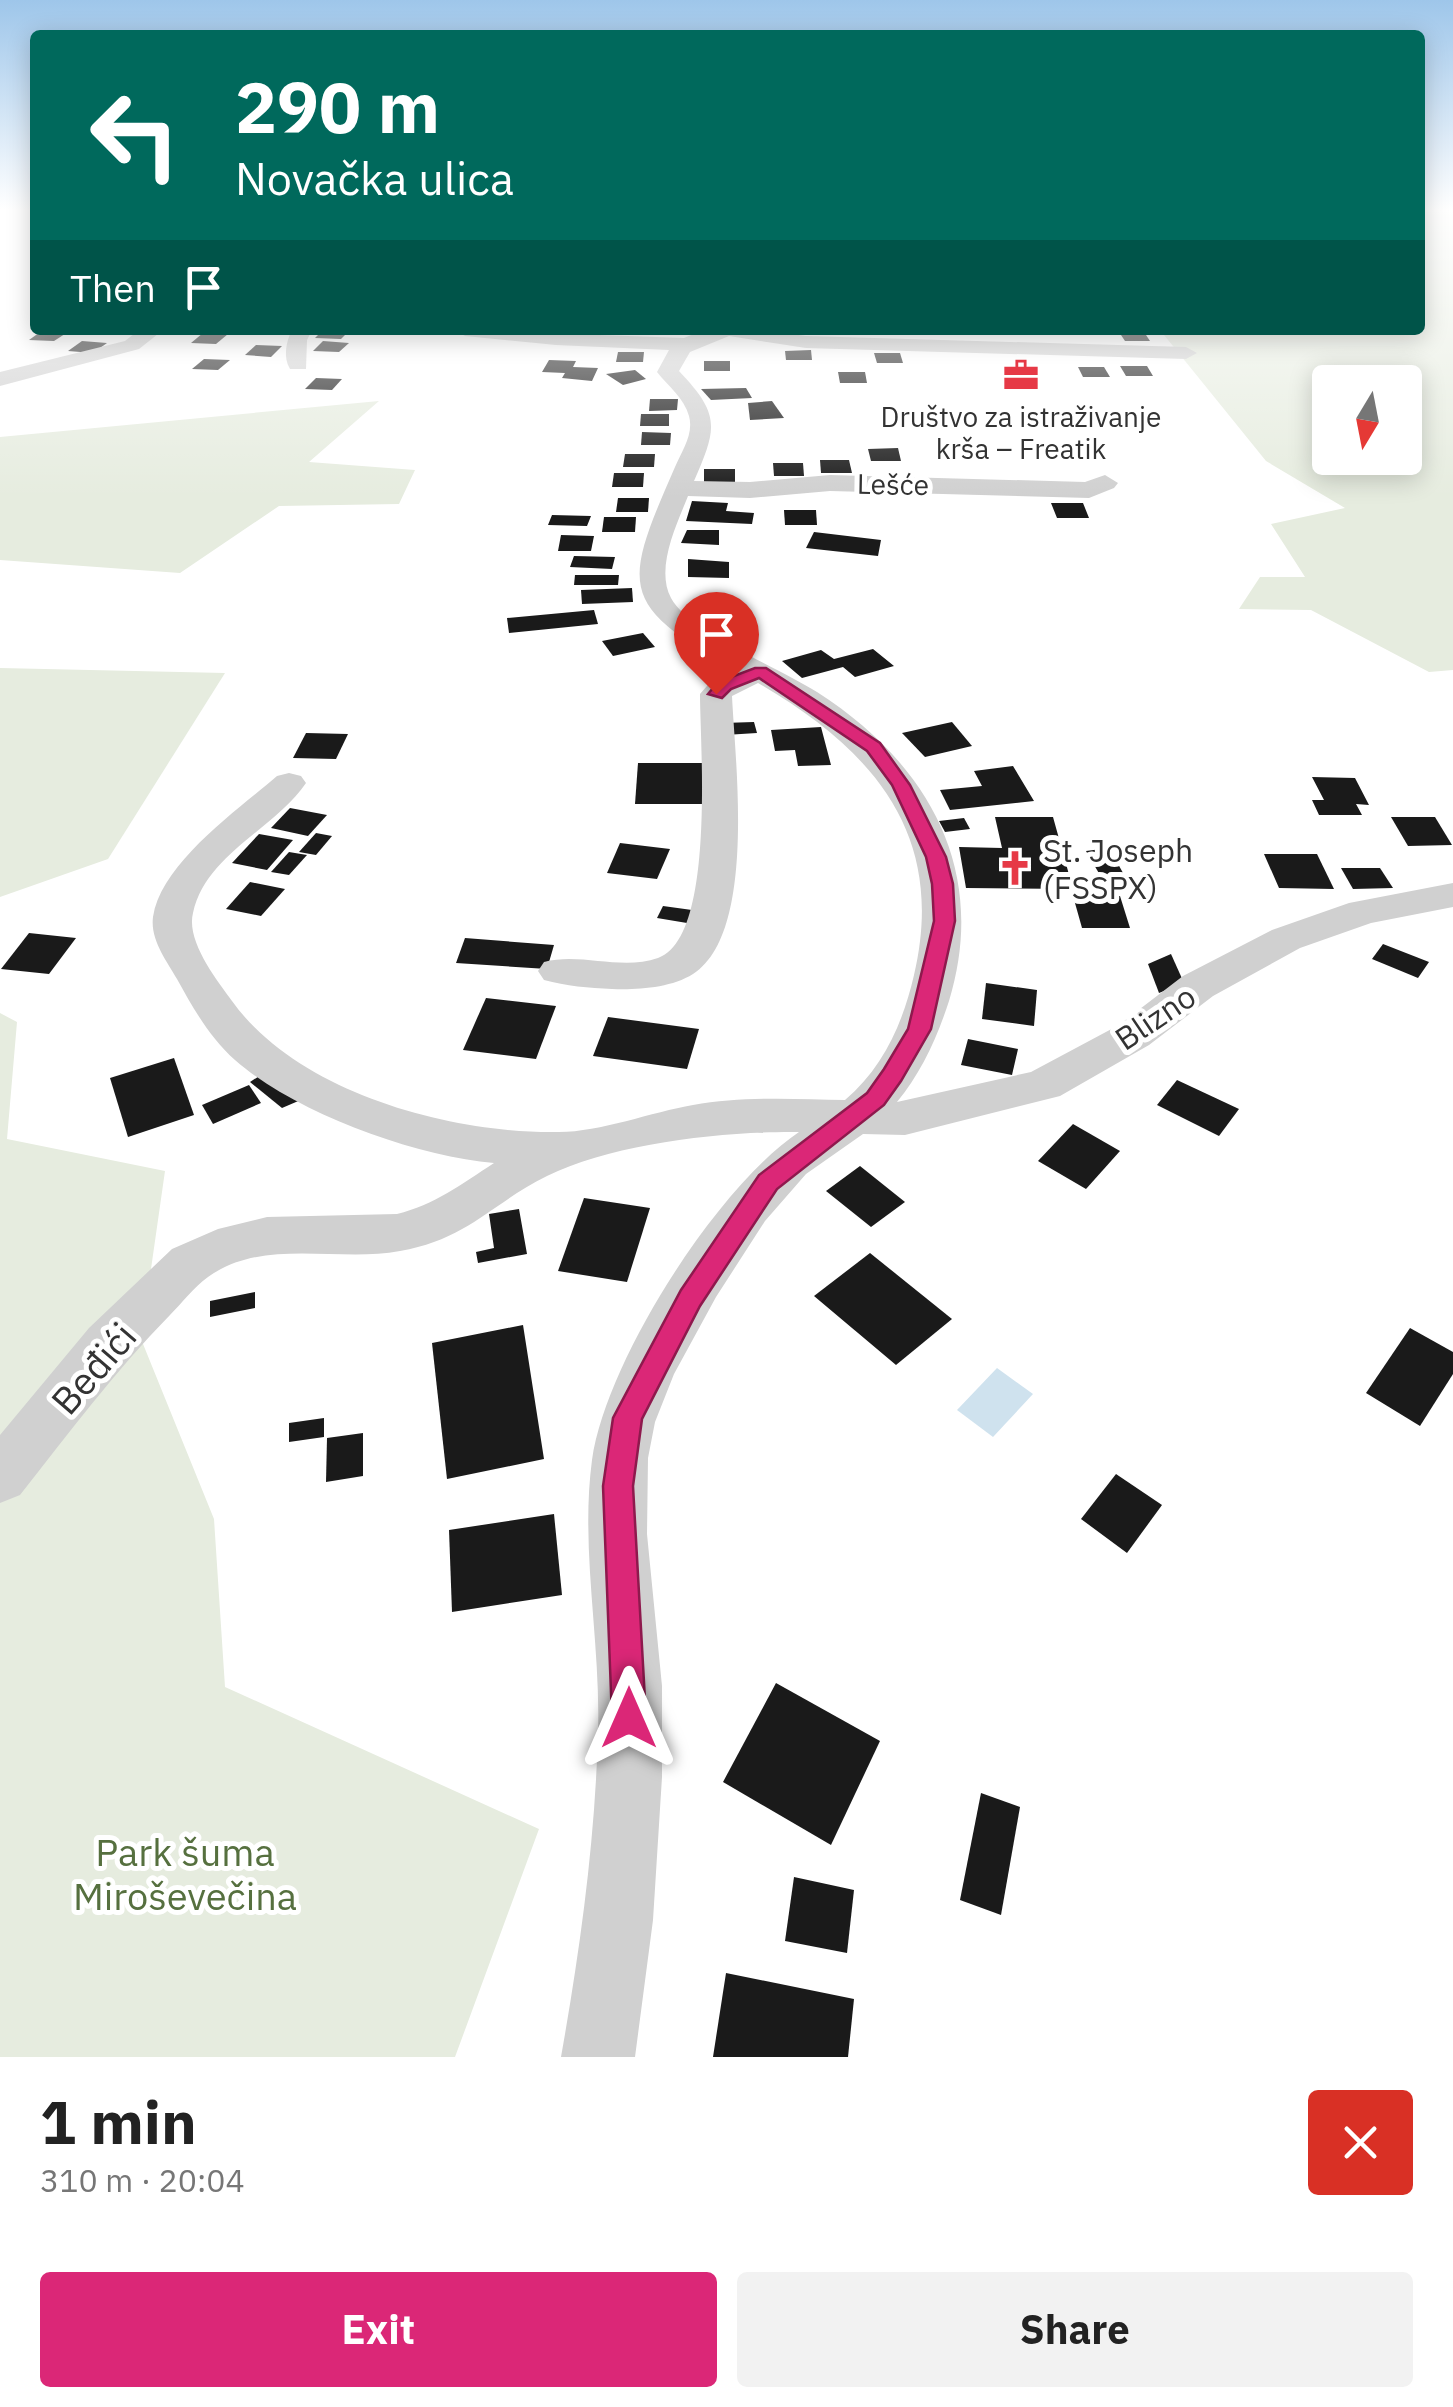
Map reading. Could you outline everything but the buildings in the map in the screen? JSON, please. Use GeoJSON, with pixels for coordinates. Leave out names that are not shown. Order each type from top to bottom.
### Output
{"type":"FeatureCollection","features":[{"type":"Feature","properties":{"kind":"street"},"geometry":{"type":"LineString","coordinates":[[0,379],[132,345],[146,335]]}},
{"type":"Feature","properties":{"kind":"street"},"geometry":{"type":"LineString","coordinates":[[298,364],[300,335]]}},
{"type":"Feature","properties":{"kind":"street"},"geometry":{"type":"LineString","coordinates":[[516,335],[683,344],[713,335]]}},
{"type":"Feature","properties":{"kind":"street"},"geometry":{"type":"LineString","coordinates":[[761,335],[806,342],[1186,353]]}},
{"type":"Feature","properties":{"kind":"street"},"geometry":{"type":"LineString","coordinates":[[598,2057],[610,1986],[627,1780],[630,1687],[618,1486],[628,1418],[690,1298],[758,1195],[792,1160],[875,1099],[920,1029],[944,921],[942,884],[921,823],[886,761],[859,735],[692,634],[656,599],[649,573],[703,428],[694,402],[668,372],[671,358],[683,344]]}},
{"type":"Feature","properties":{"kind":"street","name":"Lešće"},"geometry":{"type":"LineString","coordinates":[[680,488],[750,490],[830,482],[1089,490],[1104,483]]}},
{"type":"Feature","properties":{"kind":"street"},"geometry":{"type":"LineString","coordinates":[[558,971],[630,974],[680,964],[690,956],[710,913],[716,881],[716,694],[724,686],[760,672]]}},
{"type":"Feature","properties":{"kind":"street"},"geometry":{"type":"LineString","coordinates":[[289,784],[212,855],[178,899],[172,933],[216,1012],[252,1051],[362,1110],[428,1134],[476,1144],[564,1149]]}},
{"type":"Feature","properties":{"kind":"street","name":"Blizno"},"geometry":{"type":"LineString","coordinates":[[564,1149],[698,1120],[906,1119],[1044,1085],[1134,1035],[1198,986],[1286,939],[1363,912],[1453,895]]}},
{"type":"Feature","properties":{"kind":"street","name":"Beđići"},"geometry":{"type":"LineString","coordinates":[[0,1477],[108,1344],[190,1263],[235,1243],[267,1236],[397,1233],[421,1227],[448,1218],[527,1165],[564,1149]]}},
{"type":"Feature","properties":{"kind":"green space"},"geometry":{"type":"Polygon","coordinates":[[[1425,306],[1453,306],[1453,670],[1429,672],[1311,610],[1239,609],[1260,577],[1305,577],[1271,524],[1345,508],[1266,461],[1164,335],[1425,335],[1425,306]]]}},
{"type":"Feature","properties":{"kind":"green space"},"geometry":{"type":"Polygon","coordinates":[[[379,401],[309,462],[415,470],[399,504],[279,506],[180,573],[0,560],[0,437],[379,401]]]}},
{"type":"Feature","properties":{"kind":"green space"},"geometry":{"type":"Polygon","coordinates":[[[0,668],[225,673],[108,859],[0,897],[0,668]]]}},
{"type":"Feature","properties":{"kind":"green space","name":"Park šuma Miroševečina"},"geometry":{"type":"Polygon","coordinates":[[[0,1013],[17,1022],[7,1139],[165,1171],[141,1339],[214,1519],[225,1687],[539,1829],[455,2057],[0,2057],[0,1013]]]}},
{"type":"Feature","properties":{"kind":"water"},"geometry":{"type":"Polygon","coordinates":[[[997,1368],[1033,1394],[993,1437],[957,1410],[997,1368]]]}},
{"type":"Feature","properties":{"kind":"place","name":"Društvo za istraživanje krša – Freatik"},"geometry":{"type":"Point","coordinates":[1021,375]}},
{"type":"Feature","properties":{"kind":"place","name":"St. Joseph (FSSPX)"},"geometry":{"type":"Point","coordinates":[1015,868]}},
{"type":"Feature","properties":{"kind":"route"},"geometry":{"type":"LineString","coordinates":[[629,1718],[618,1486],[628,1418],[642,1384],[690,1298],[768,1182],[875,1099],[893,1075],[920,1029],[944,921],[936,857],[901,785],[873,747],[760,672],[724,686],[716,694]]}}]}
